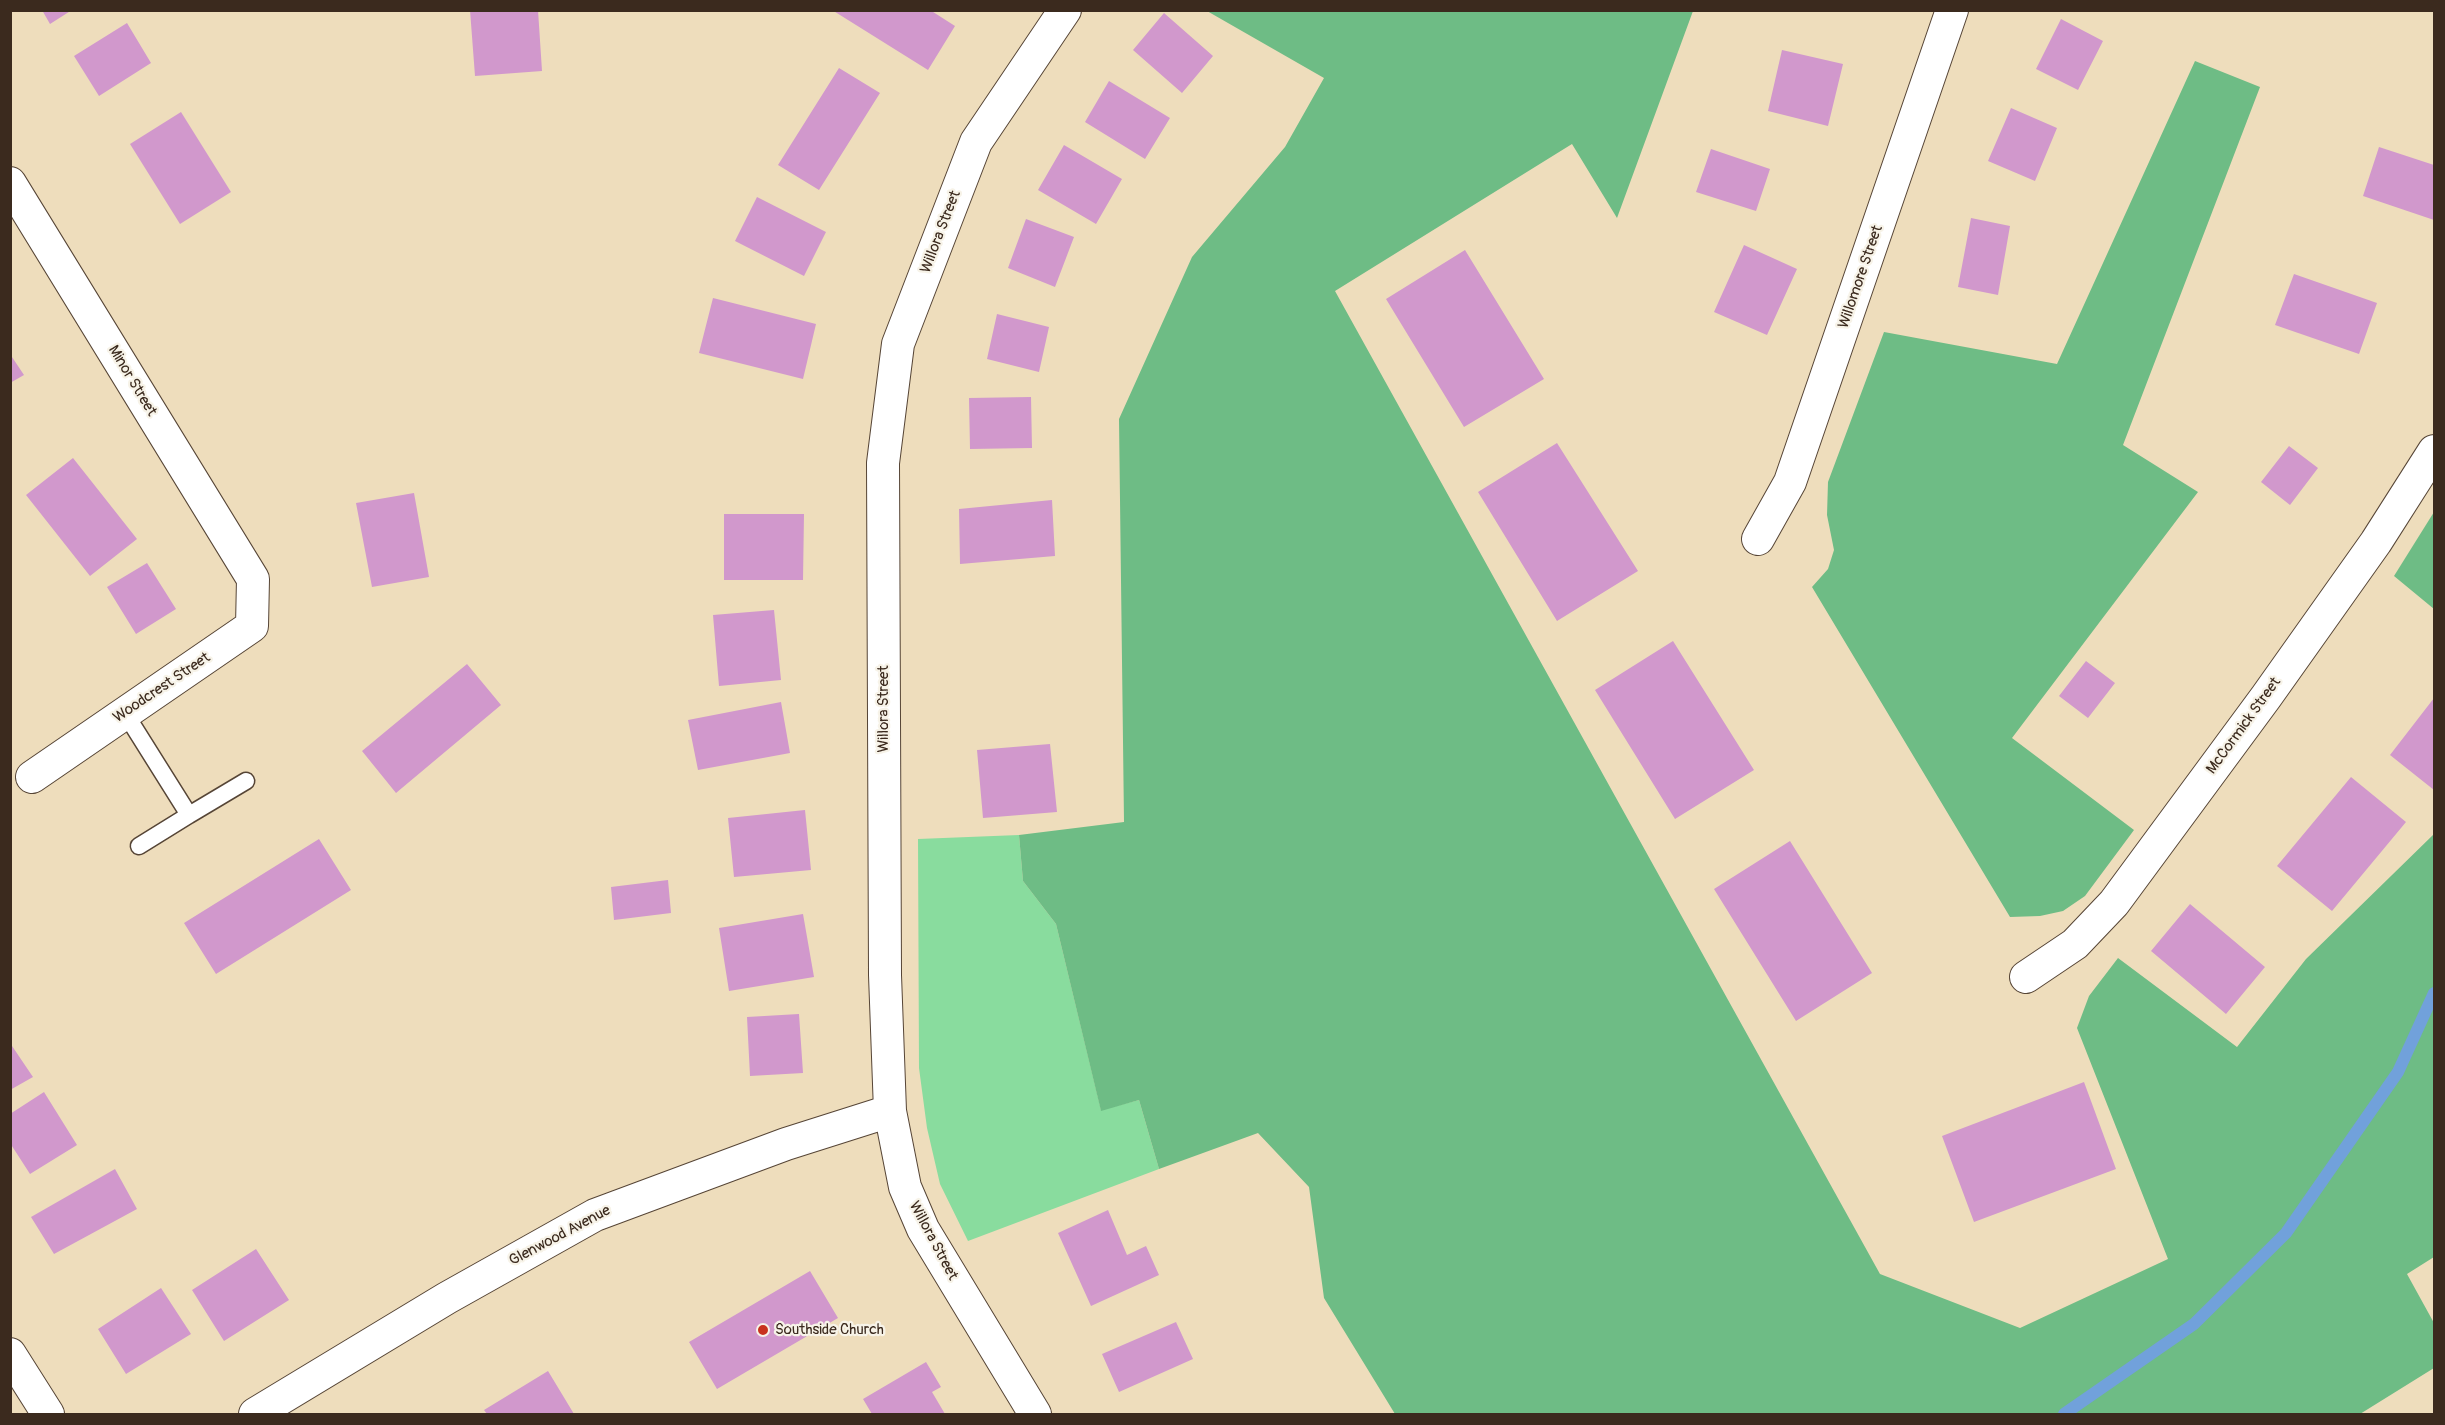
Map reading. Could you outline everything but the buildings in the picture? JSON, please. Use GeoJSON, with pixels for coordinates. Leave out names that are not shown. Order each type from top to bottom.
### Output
{"type":"FeatureCollection","features":[{"type":"Feature","properties":{"kind":"street","name":"Willora Street"},"geometry":{"type":"LineString","coordinates":[[1035,1414],[923,1229],[905,1187],[890,1111],[885,975],[884,463],[898,344],[976,142],[1065,10]]}},
{"type":"Feature","properties":{"kind":"street","name":"Willomore Street"},"geometry":{"type":"LineString","coordinates":[[1758,539],[1790,482],[1953,10]]}},
{"type":"Feature","properties":{"kind":"street","name":"Minor Street"},"geometry":{"type":"LineString","coordinates":[[10,183],[253,579]]}},
{"type":"Feature","properties":{"kind":"street","name":"McCormick Street"},"geometry":{"type":"LineString","coordinates":[[2025,977],[2075,944],[2114,903],[2266,697],[2376,542],[2434,451]]}},
{"type":"Feature","properties":{"kind":"street","name":"Woodcrest Street"},"geometry":{"type":"LineString","coordinates":[[32,777],[252,626],[253,579]]}},
{"type":"Feature","properties":{"kind":"street","name":"Glenwood Avenue"},"geometry":{"type":"LineString","coordinates":[[255,1414],[447,1298],[595,1215],[786,1144],[890,1111]]}},
{"type":"Feature","properties":{"kind":"street"},"geometry":{"type":"LineString","coordinates":[[10,1354],[48,1414]]}},
{"type":"Feature","properties":{"kind":"lane"},"geometry":{"type":"LineString","coordinates":[[125,713],[189,815]]}},
{"type":"Feature","properties":{"kind":"lane"},"geometry":{"type":"LineString","coordinates":[[139,846],[246,781]]}},
{"type":"Feature","properties":{"kind":"green space"},"geometry":{"type":"Polygon","coordinates":[[[1207,11],[1693,11],[1617,218],[1572,144],[1335,291],[1880,1274],[2020,1328],[2168,1259],[2077,1028],[2089,996],[2118,958],[2237,1047],[2306,959],[2434,834],[2434,1257],[2407,1274],[2434,1323],[2434,1368],[2360,1414],[1395,1414],[1324,1298],[1309,1187],[1258,1133],[1159,1169],[1139,1100],[1101,1111],[1056,924],[1023,881],[1019,835],[1124,822],[1119,419],[1192,257],[1285,147],[1324,78],[1207,11]]]}},
{"type":"Feature","properties":{"kind":"green space"},"geometry":{"type":"Polygon","coordinates":[[[2195,61],[2260,87],[2123,445],[2198,492],[2012,738],[2134,830],[2085,896],[2063,911],[2040,916],[2010,917],[1812,587],[1828,569],[1834,550],[1827,515],[1828,482],[1884,332],[2057,364],[2195,61]]]}},
{"type":"Feature","properties":{"kind":"green space"},"geometry":{"type":"Polygon","coordinates":[[[2434,512],[2434,609],[2394,576],[2434,512]]]}},
{"type":"Feature","properties":{"kind":"green space"},"geometry":{"type":"Polygon","coordinates":[[[1019,835],[1023,881],[1056,924],[1101,1110],[1139,1100],[1159,1169],[968,1241],[940,1184],[927,1128],[919,1068],[918,839],[1019,835]]]}},
{"type":"Feature","properties":{"kind":"waterway"},"geometry":{"type":"LineString","coordinates":[[2064,1414],[2194,1324],[2286,1233],[2398,1072],[2434,993]]}},
{"type":"Feature","properties":{"kind":"place","name":"Southside Church"},"geometry":{"type":"Point","coordinates":[763,1330]}}]}
